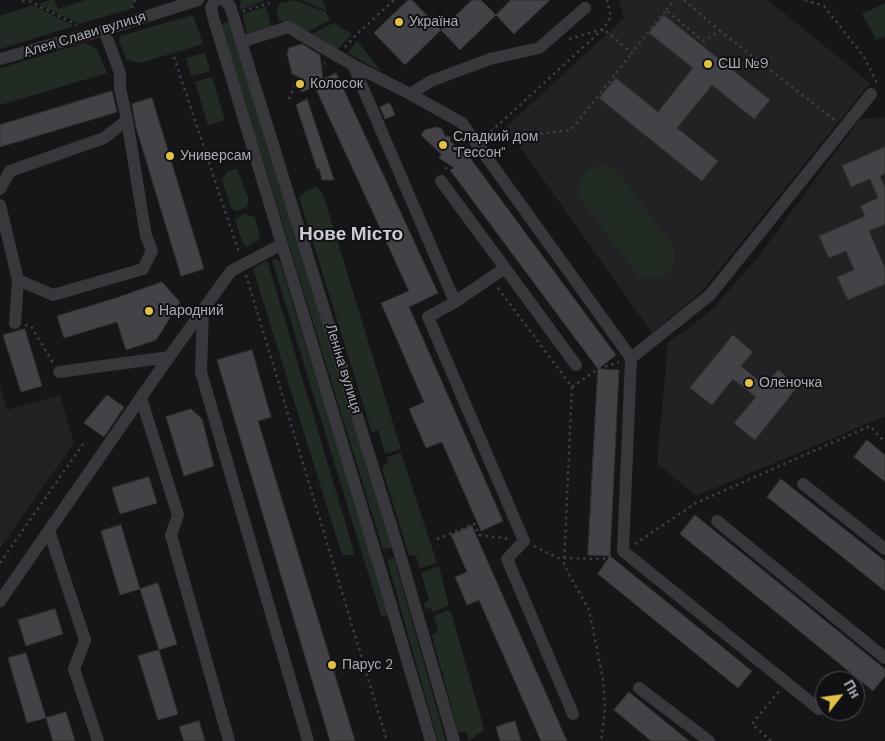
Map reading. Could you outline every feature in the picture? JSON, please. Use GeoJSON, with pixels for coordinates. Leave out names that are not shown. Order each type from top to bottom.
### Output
{"type":"FeatureCollection","features":[{"type":"Feature","properties":{"kind":"street","name":"Алея Слави вулиця"},"geometry":{"type":"LineString","coordinates":[[0,59],[104,30],[198,0]]}},
{"type":"Feature","properties":{"kind":"street","name":"Леніна вулиця"},"geometry":{"type":"LineString","coordinates":[[215,0],[211,8],[214,20],[431,741]]}},
{"type":"Feature","properties":{"kind":"street","name":"Леніна вулиця"},"geometry":{"type":"LineString","coordinates":[[224,0],[230,6],[399,551],[454,741]]}},
{"type":"Feature","properties":{"kind":"street"},"geometry":{"type":"LineString","coordinates":[[410,94],[431,81],[490,59],[539,48],[585,8]]}},
{"type":"Feature","properties":{"kind":"street"},"geometry":{"type":"LineString","coordinates":[[241,42],[288,27],[353,65],[462,123],[631,358],[623,551],[815,706]]}},
{"type":"Feature","properties":{"kind":"street"},"geometry":{"type":"LineString","coordinates":[[18,280],[53,295],[143,269],[152,251],[146,236],[120,88],[120,73],[104,30]]}},
{"type":"Feature","properties":{"kind":"street"},"geometry":{"type":"LineString","coordinates":[[353,65],[455,302]]}},
{"type":"Feature","properties":{"kind":"street"},"geometry":{"type":"LineString","coordinates":[[631,358],[710,295],[844,127],[876,92]]}},
{"type":"Feature","properties":{"kind":"street"},"geometry":{"type":"LineString","coordinates":[[0,189],[10,171],[104,138],[127,120]]}},
{"type":"Feature","properties":{"kind":"street"},"geometry":{"type":"LineString","coordinates":[[441,181],[576,365]]}},
{"type":"Feature","properties":{"kind":"street"},"geometry":{"type":"LineString","coordinates":[[0,205],[18,280],[15,323]]}},
{"type":"Feature","properties":{"kind":"street"},"geometry":{"type":"LineString","coordinates":[[0,601],[231,271],[282,244]]}},
{"type":"Feature","properties":{"kind":"street"},"geometry":{"type":"LineString","coordinates":[[505,268],[455,302],[428,317],[524,541],[507,559],[573,714]]}},
{"type":"Feature","properties":{"kind":"street"},"geometry":{"type":"LineString","coordinates":[[203,310],[201,372],[308,741]]}},
{"type":"Feature","properties":{"kind":"street"},"geometry":{"type":"LineString","coordinates":[[58,372],[169,357]]}},
{"type":"Feature","properties":{"kind":"street"},"geometry":{"type":"LineString","coordinates":[[141,398],[178,515],[171,534],[229,741]]}},
{"type":"Feature","properties":{"kind":"street"},"geometry":{"type":"LineString","coordinates":[[803,484],[885,549]]}},
{"type":"Feature","properties":{"kind":"street"},"geometry":{"type":"LineString","coordinates":[[717,521],[885,658]]}},
{"type":"Feature","properties":{"kind":"street"},"geometry":{"type":"LineString","coordinates":[[49,531],[85,640],[74,669],[98,741]]}},
{"type":"Feature","properties":{"kind":"street"},"geometry":{"type":"LineString","coordinates":[[639,688],[709,741]]}},
{"type":"Feature","properties":{"kind":"path"},"geometry":{"type":"LineString","coordinates":[[131,12],[135,0]]}},
{"type":"Feature","properties":{"kind":"path"},"geometry":{"type":"LineString","coordinates":[[441,181],[443,171],[477,145],[603,29],[611,17],[607,0]]}},
{"type":"Feature","properties":{"kind":"path"},"geometry":{"type":"LineString","coordinates":[[477,145],[512,137],[571,130],[675,0]]}},
{"type":"Feature","properties":{"kind":"path"},"geometry":{"type":"LineString","coordinates":[[684,0],[720,31],[844,127]]}},
{"type":"Feature","properties":{"kind":"path"},"geometry":{"type":"LineString","coordinates":[[805,0],[824,6],[864,57],[876,92]]}},
{"type":"Feature","properties":{"kind":"path"},"geometry":{"type":"LineString","coordinates":[[29,1],[79,27]]}},
{"type":"Feature","properties":{"kind":"path"},"geometry":{"type":"LineString","coordinates":[[666,10],[703,41],[720,31]]}},
{"type":"Feature","properties":{"kind":"path"},"geometry":{"type":"LineString","coordinates":[[566,40],[603,29]]}},
{"type":"Feature","properties":{"kind":"path"},"geometry":{"type":"LineString","coordinates":[[603,29],[632,53]]}},
{"type":"Feature","properties":{"kind":"path"},"geometry":{"type":"LineString","coordinates":[[174,57],[242,265],[387,741]]}},
{"type":"Feature","properties":{"kind":"path"},"geometry":{"type":"LineString","coordinates":[[490,278],[572,387],[564,565],[589,610],[599,661],[605,710],[601,741]]}},
{"type":"Feature","properties":{"kind":"path"},"geometry":{"type":"LineString","coordinates":[[15,323],[31,326],[58,372]]}},
{"type":"Feature","properties":{"kind":"path"},"geometry":{"type":"LineString","coordinates":[[572,387],[598,369],[631,358]]}},
{"type":"Feature","properties":{"kind":"path"},"geometry":{"type":"LineString","coordinates":[[437,539],[474,524],[480,535],[524,541],[558,558],[603,559],[623,551],[696,502],[870,426],[885,442]]}},
{"type":"Feature","properties":{"kind":"path"},"geometry":{"type":"LineString","coordinates":[[0,563],[82,444]]}},
{"type":"Feature","properties":{"kind":"path"},"geometry":{"type":"LineString","coordinates":[[771,741],[752,724],[786,682]]}},
{"type":"Feature","properties":{"kind":"shaded area"},"geometry":{"type":"Polygon","coordinates":[[[54,0],[58,9],[85,0],[134,0],[130,9],[80,24],[38,4],[54,0]]]}},
{"type":"Feature","properties":{"kind":"shaded area"},"geometry":{"type":"Polygon","coordinates":[[[242,0],[263,0],[264,1],[240,10],[242,0]]]}},
{"type":"Feature","properties":{"kind":"shaded area"},"geometry":{"type":"Polygon","coordinates":[[[294,0],[326,12],[330,20],[305,33],[279,20],[276,10],[280,3],[294,0]]]}},
{"type":"Feature","properties":{"kind":"shaded area"},"geometry":{"type":"Polygon","coordinates":[[[301,0],[322,0],[327,11],[301,0]]]}},
{"type":"Feature","properties":{"kind":"shaded area"},"geometry":{"type":"Polygon","coordinates":[[[619,0],[768,0],[870,83],[703,290],[652,333],[505,128],[624,18],[619,0]]]}},
{"type":"Feature","properties":{"kind":"shaded area"},"geometry":{"type":"Polygon","coordinates":[[[885,3],[885,36],[876,40],[862,14],[885,3]]]}},
{"type":"Feature","properties":{"kind":"shaded area"},"geometry":{"type":"Polygon","coordinates":[[[33,5],[74,26],[0,49],[0,16],[33,5]]]}},
{"type":"Feature","properties":{"kind":"shaded area"},"geometry":{"type":"Polygon","coordinates":[[[266,7],[271,26],[247,33],[242,14],[266,7]]]}},
{"type":"Feature","properties":{"kind":"shaded area"},"geometry":{"type":"Polygon","coordinates":[[[193,15],[203,44],[140,63],[126,59],[119,41],[120,36],[193,15]]]}},
{"type":"Feature","properties":{"kind":"shaded area"},"geometry":{"type":"Polygon","coordinates":[[[230,21],[392,548],[383,549],[221,24],[230,21]]]}},
{"type":"Feature","properties":{"kind":"shaded area"},"geometry":{"type":"Polygon","coordinates":[[[333,23],[352,34],[337,50],[308,36],[333,23]]]}},
{"type":"Feature","properties":{"kind":"shaded area"},"geometry":{"type":"Polygon","coordinates":[[[357,41],[382,72],[348,53],[357,41]]]}},
{"type":"Feature","properties":{"kind":"shaded area"},"geometry":{"type":"Polygon","coordinates":[[[85,43],[97,49],[107,73],[0,105],[0,68],[85,43]]]}},
{"type":"Feature","properties":{"kind":"shaded area"},"geometry":{"type":"Polygon","coordinates":[[[205,53],[210,71],[191,76],[186,58],[205,53]]]}},
{"type":"Feature","properties":{"kind":"shaded area"},"geometry":{"type":"Polygon","coordinates":[[[212,77],[225,120],[208,125],[195,82],[212,77]]]}},
{"type":"Feature","properties":{"kind":"shaded area"},"geometry":{"type":"Polygon","coordinates":[[[885,117],[885,416],[696,496],[657,463],[668,343],[712,310],[758,257],[860,119],[885,117]]]}},
{"type":"Feature","properties":{"kind":"shaded area"},"geometry":{"type":"Polygon","coordinates":[[[604,165],[611,167],[619,173],[674,247],[674,262],[662,277],[647,279],[639,277],[581,200],[579,188],[583,177],[592,168],[604,165]]]}},
{"type":"Feature","properties":{"kind":"shaded area"},"geometry":{"type":"Polygon","coordinates":[[[237,169],[249,200],[246,207],[236,211],[231,208],[222,179],[228,171],[237,169]]]}},
{"type":"Feature","properties":{"kind":"shaded area"},"geometry":{"type":"Polygon","coordinates":[[[316,187],[323,194],[401,449],[385,454],[378,429],[372,433],[299,197],[306,191],[316,187]]]}},
{"type":"Feature","properties":{"kind":"shaded area"},"geometry":{"type":"Polygon","coordinates":[[[245,214],[255,217],[260,238],[247,247],[243,243],[235,219],[245,214]]]}},
{"type":"Feature","properties":{"kind":"shaded area"},"geometry":{"type":"Polygon","coordinates":[[[277,259],[281,264],[389,614],[383,617],[272,260],[277,259]]]}},
{"type":"Feature","properties":{"kind":"shaded area"},"geometry":{"type":"Polygon","coordinates":[[[267,260],[355,555],[342,555],[253,269],[267,260]]]}},
{"type":"Feature","properties":{"kind":"shaded area"},"geometry":{"type":"Polygon","coordinates":[[[0,386],[7,410],[60,395],[74,443],[0,548],[0,386]]]}},
{"type":"Feature","properties":{"kind":"shaded area"},"geometry":{"type":"Polygon","coordinates":[[[401,453],[437,563],[420,568],[416,556],[409,555],[382,468],[388,462],[386,457],[401,453]]]}},
{"type":"Feature","properties":{"kind":"shaded area"},"geometry":{"type":"Polygon","coordinates":[[[394,558],[446,741],[438,741],[387,560],[394,558]]]}},
{"type":"Feature","properties":{"kind":"shaded area"},"geometry":{"type":"Polygon","coordinates":[[[439,566],[449,606],[433,612],[432,609],[425,608],[424,603],[429,600],[421,573],[439,566]]]}},
{"type":"Feature","properties":{"kind":"shaded area"},"geometry":{"type":"Polygon","coordinates":[[[448,610],[451,612],[484,729],[469,741],[466,732],[458,732],[432,635],[438,631],[434,616],[448,610]]]}},
{"type":"Feature","properties":{"kind":"building"},"geometry":{"type":"Polygon","coordinates":[[[408,0],[412,0],[441,30],[405,65],[374,33],[408,0]]]}},
{"type":"Feature","properties":{"kind":"building"},"geometry":{"type":"Polygon","coordinates":[[[472,0],[481,0],[496,15],[460,50],[441,30],[472,0]]]}},
{"type":"Feature","properties":{"kind":"building"},"geometry":{"type":"Polygon","coordinates":[[[511,0],[550,0],[514,34],[496,15],[511,0]]]}},
{"type":"Feature","properties":{"kind":"building"},"geometry":{"type":"Polygon","coordinates":[[[664,15],[770,100],[754,119],[712,85],[677,128],[718,161],[702,181],[599,98],[616,78],[658,112],[693,68],[649,33],[664,15]]]}},
{"type":"Feature","properties":{"kind":"building"},"geometry":{"type":"Polygon","coordinates":[[[302,44],[320,55],[323,79],[336,73],[438,293],[409,307],[503,521],[481,531],[442,442],[426,448],[409,409],[424,402],[381,303],[409,291],[315,87],[301,92],[298,85],[299,77],[292,74],[287,53],[289,48],[302,44]]]}},
{"type":"Feature","properties":{"kind":"building"},"geometry":{"type":"Polygon","coordinates":[[[112,91],[117,112],[0,147],[0,125],[112,91]]]}},
{"type":"Feature","properties":{"kind":"building"},"geometry":{"type":"Polygon","coordinates":[[[152,98],[204,269],[181,276],[136,127],[132,104],[152,98]]]}},
{"type":"Feature","properties":{"kind":"building"},"geometry":{"type":"Polygon","coordinates":[[[307,99],[334,180],[322,180],[319,168],[317,169],[296,105],[307,99]]]}},
{"type":"Feature","properties":{"kind":"building"},"geometry":{"type":"Polygon","coordinates":[[[390,103],[395,115],[385,119],[380,107],[390,103]]]}},
{"type":"Feature","properties":{"kind":"building"},"geometry":{"type":"Polygon","coordinates":[[[436,127],[442,129],[445,136],[451,137],[450,141],[470,158],[616,355],[598,369],[450,170],[454,168],[439,158],[441,154],[421,135],[425,130],[436,127]]]}},
{"type":"Feature","properties":{"kind":"building"},"geometry":{"type":"Polygon","coordinates":[[[885,147],[885,174],[880,176],[885,187],[885,224],[869,231],[885,268],[885,284],[848,300],[837,277],[854,270],[846,251],[829,258],[819,236],[865,216],[860,206],[878,198],[870,179],[851,187],[842,166],[885,147]]]}},
{"type":"Feature","properties":{"kind":"building","name":"Народний"},"geometry":{"type":"Polygon","coordinates":[[[162,282],[180,302],[156,340],[126,350],[117,322],[64,338],[57,316],[162,282]]]}},
{"type":"Feature","properties":{"kind":"building"},"geometry":{"type":"Polygon","coordinates":[[[25,329],[42,386],[21,392],[3,335],[25,329]]]}},
{"type":"Feature","properties":{"kind":"building"},"geometry":{"type":"Polygon","coordinates":[[[733,335],[753,352],[741,366],[765,386],[778,370],[798,386],[755,440],[734,423],[756,397],[733,379],[712,405],[690,388],[733,335]]]}},
{"type":"Feature","properties":{"kind":"building"},"geometry":{"type":"Polygon","coordinates":[[[252,350],[271,417],[258,421],[355,741],[330,741],[217,360],[252,350]]]}},
{"type":"Feature","properties":{"kind":"building"},"geometry":{"type":"Polygon","coordinates":[[[598,369],[619,370],[610,556],[588,555],[598,369]]]}},
{"type":"Feature","properties":{"kind":"building"},"geometry":{"type":"Polygon","coordinates":[[[107,395],[124,407],[104,437],[84,423],[107,395]]]}},
{"type":"Feature","properties":{"kind":"building"},"geometry":{"type":"Polygon","coordinates":[[[191,409],[202,419],[214,466],[184,476],[166,417],[191,409]]]}},
{"type":"Feature","properties":{"kind":"building"},"geometry":{"type":"Polygon","coordinates":[[[867,440],[885,455],[885,482],[854,457],[867,440]]]}},
{"type":"Feature","properties":{"kind":"building"},"geometry":{"type":"Polygon","coordinates":[[[149,477],[157,503],[120,514],[112,488],[149,477]]]}},
{"type":"Feature","properties":{"kind":"building"},"geometry":{"type":"Polygon","coordinates":[[[781,479],[885,561],[885,591],[767,497],[781,479]]]}},
{"type":"Feature","properties":{"kind":"building"},"geometry":{"type":"Polygon","coordinates":[[[695,515],[885,669],[885,676],[873,691],[865,684],[865,671],[848,671],[680,534],[695,515]]]}},
{"type":"Feature","properties":{"kind":"building"},"geometry":{"type":"Polygon","coordinates":[[[121,525],[140,589],[120,595],[101,531],[121,525]]]}},
{"type":"Feature","properties":{"kind":"building"},"geometry":{"type":"Polygon","coordinates":[[[472,526],[567,741],[541,741],[479,600],[467,605],[455,577],[467,572],[451,535],[472,526]]]}},
{"type":"Feature","properties":{"kind":"building"},"geometry":{"type":"Polygon","coordinates":[[[610,556],[752,671],[738,688],[598,574],[610,556]]]}},
{"type":"Feature","properties":{"kind":"building"},"geometry":{"type":"Polygon","coordinates":[[[158,583],[177,644],[159,650],[140,589],[158,583]]]}},
{"type":"Feature","properties":{"kind":"building"},"geometry":{"type":"Polygon","coordinates":[[[55,609],[63,634],[26,646],[18,620],[55,609]]]}},
{"type":"Feature","properties":{"kind":"building"},"geometry":{"type":"Polygon","coordinates":[[[159,650],[178,714],[158,720],[138,656],[159,650]]]}},
{"type":"Feature","properties":{"kind":"building"},"geometry":{"type":"Polygon","coordinates":[[[26,653],[46,718],[27,723],[8,658],[26,653]]]}},
{"type":"Feature","properties":{"kind":"building"},"geometry":{"type":"Polygon","coordinates":[[[629,692],[689,741],[651,741],[614,710],[629,692]]]}},
{"type":"Feature","properties":{"kind":"building"},"geometry":{"type":"Polygon","coordinates":[[[66,712],[75,741],[53,741],[46,718],[66,712]]]}},
{"type":"Feature","properties":{"kind":"building"},"geometry":{"type":"Polygon","coordinates":[[[199,721],[205,741],[184,741],[179,727],[199,721]]]}},
{"type":"Feature","properties":{"kind":"building"},"geometry":{"type":"Polygon","coordinates":[[[515,721],[521,741],[500,741],[496,727],[515,721]]]}},
{"type":"Feature","properties":{"kind":"place","name":"Україна"},"geometry":{"type":"Point","coordinates":[399,22]}},
{"type":"Feature","properties":{"kind":"place","name":"СШ №9"},"geometry":{"type":"Point","coordinates":[708,64]}},
{"type":"Feature","properties":{"kind":"place","name":"Колосок"},"geometry":{"type":"Point","coordinates":[300,84]}},
{"type":"Feature","properties":{"kind":"place","name":"Сладкий дом \"Гессон\""},"geometry":{"type":"Point","coordinates":[443,145]}},
{"type":"Feature","properties":{"kind":"place","name":"Универсам"},"geometry":{"type":"Point","coordinates":[170,156]}},
{"type":"Feature","properties":{"kind":"place","name":"Народний"},"geometry":{"type":"Point","coordinates":[149,311]}},
{"type":"Feature","properties":{"kind":"place","name":"Оленочка"},"geometry":{"type":"Point","coordinates":[749,383]}},
{"type":"Feature","properties":{"kind":"place","name":"Парус 2"},"geometry":{"type":"Point","coordinates":[332,665]}},
{"type":"Feature","properties":{"kind":"district","name":"Нове Місто"},"geometry":{"type":"Point","coordinates":[351,235]}}]}
